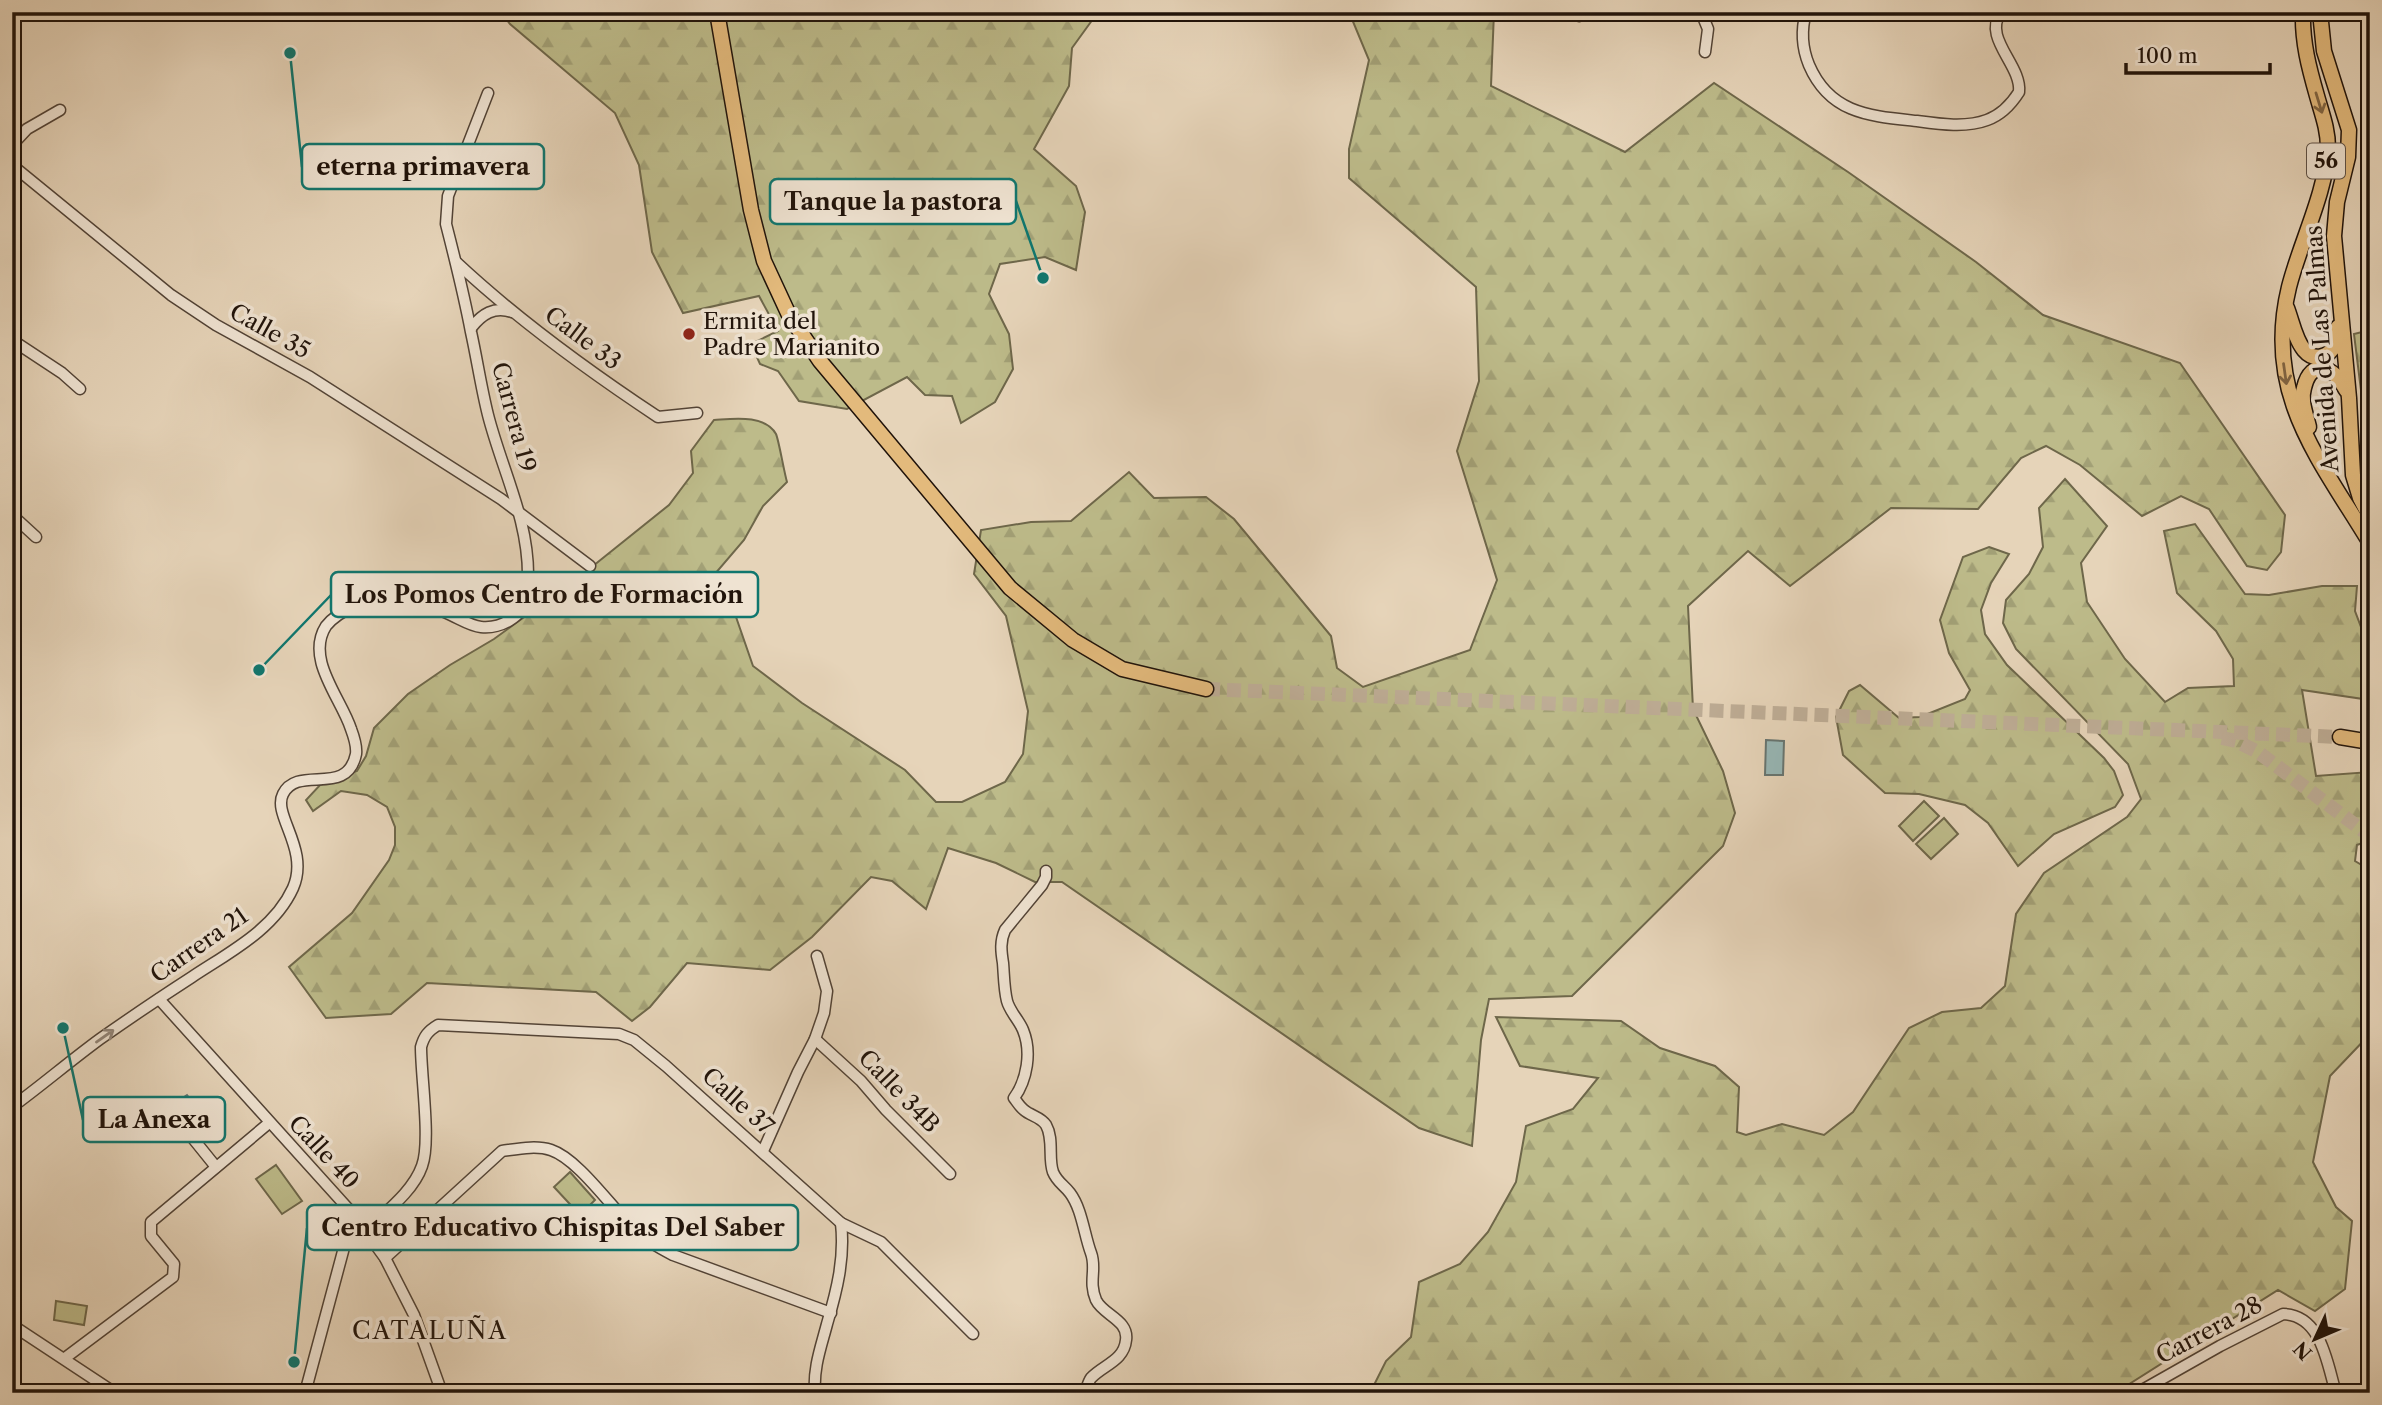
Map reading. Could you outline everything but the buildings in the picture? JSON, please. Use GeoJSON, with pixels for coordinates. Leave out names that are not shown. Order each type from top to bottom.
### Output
{"type":"FeatureCollection","features":[{"type":"Feature","properties":{"kind":"main road"},"geometry":{"type":"LineString","coordinates":[[717,12],[751,210],[764,261],[789,314],[820,361],[1010,588],[1073,640],[1122,669],[1206,690]]}},
{"type":"Feature","properties":{"kind":"main road","name":"Avenida de Las Palmas"},"geometry":{"type":"LineString","coordinates":[[2302,12],[2304,49],[2327,131],[2328,145],[2318,196],[2289,288],[2281,341],[2286,382],[2291,403],[2316,454],[2368,540]]}},
{"type":"Feature","properties":{"kind":"main road","name":"Avenida de Las Palmas"},"geometry":{"type":"LineString","coordinates":[[2320,12],[2324,51],[2349,130],[2348,158],[2334,219],[2353,475],[2360,498],[2370,517]]}},
{"type":"Feature","properties":{"kind":"main road"},"geometry":{"type":"LineString","coordinates":[[2286,307],[2304,351],[2321,357],[2335,346],[2341,305]]}},
{"type":"Feature","properties":{"kind":"main road"},"geometry":{"type":"LineString","coordinates":[[2316,454],[2302,399],[2306,380],[2317,370],[2330,370],[2338,376],[2349,398]]}},
{"type":"Feature","properties":{"kind":"main road"},"geometry":{"type":"LineString","coordinates":[[2340,737],[2367,736]]}},
{"type":"Feature","properties":{"kind":"street"},"geometry":{"type":"LineString","coordinates":[[1701,12],[1708,29],[1705,52]]}},
{"type":"Feature","properties":{"kind":"street"},"geometry":{"type":"LineString","coordinates":[[1806,12],[1802,26],[1804,53],[1814,77],[1840,104],[1877,117],[1955,124],[1987,120],[2008,107],[2019,92],[2018,76],[1997,36],[1996,18],[2001,12]]}},
{"type":"Feature","properties":{"kind":"street","name":"Carrera 19"},"geometry":{"type":"LineString","coordinates":[[488,93],[448,196],[446,224],[488,415],[520,515]]}},
{"type":"Feature","properties":{"kind":"street"},"geometry":{"type":"LineString","coordinates":[[12,145],[27,129],[60,110]]}},
{"type":"Feature","properties":{"kind":"street","name":"Calle 35"},"geometry":{"type":"LineString","coordinates":[[12,165],[191,310],[310,377],[501,499],[590,566]]}},
{"type":"Feature","properties":{"kind":"street","name":"Calle 33"},"geometry":{"type":"LineString","coordinates":[[456,262],[515,313],[598,377],[658,417],[697,413]]}},
{"type":"Feature","properties":{"kind":"street"},"geometry":{"type":"LineString","coordinates":[[471,328],[489,312],[500,309],[515,313]]}},
{"type":"Feature","properties":{"kind":"street"},"geometry":{"type":"LineString","coordinates":[[12,340],[25,346],[80,389]]}},
{"type":"Feature","properties":{"kind":"street"},"geometry":{"type":"LineString","coordinates":[[12,515],[36,537]]}},
{"type":"Feature","properties":{"kind":"street","name":"Carrera 21"},"geometry":{"type":"LineString","coordinates":[[12,1107],[100,1039],[263,928],[292,891],[298,873],[297,850],[281,811],[282,796],[285,790],[303,780],[327,781],[338,778],[352,765],[356,755],[356,744],[345,713],[320,661],[321,638],[327,626],[334,618],[354,606],[381,596],[405,597],[480,627],[503,623],[513,618],[522,610],[527,599],[527,544],[520,515]]}},
{"type":"Feature","properties":{"kind":"street"},"geometry":{"type":"LineString","coordinates":[[1046,871],[1042,885],[1005,930],[1001,939],[1002,955],[1007,1002],[1024,1031],[1026,1048],[1027,1070],[1022,1087],[1014,1098],[1023,1110],[1041,1119],[1046,1125],[1053,1171],[1058,1181],[1070,1193],[1078,1210],[1091,1254],[1094,1265],[1091,1279],[1095,1298],[1102,1310],[1117,1319],[1126,1332],[1126,1342],[1119,1357],[1090,1379],[1085,1393]]}},
{"type":"Feature","properties":{"kind":"street"},"geometry":{"type":"LineString","coordinates":[[763,1151],[798,1072],[816,1039],[824,1013],[827,990],[817,956]]}},
{"type":"Feature","properties":{"kind":"street","name":"Calle 40"},"geometry":{"type":"LineString","coordinates":[[159,999],[353,1214],[385,1258],[414,1315],[442,1393]]}},
{"type":"Feature","properties":{"kind":"street","name":"Calle 37"},"geometry":{"type":"LineString","coordinates":[[365,1232],[412,1184],[423,1165],[425,1138],[421,1047],[425,1035],[438,1025],[619,1034],[634,1040],[655,1057],[841,1223],[881,1242],[973,1334]]}},
{"type":"Feature","properties":{"kind":"street","name":"Calle 34B"},"geometry":{"type":"LineString","coordinates":[[816,1039],[861,1081],[950,1174]]}},
{"type":"Feature","properties":{"kind":"street"},"geometry":{"type":"LineString","coordinates":[[65,1358],[173,1277],[174,1264],[151,1236],[151,1222],[269,1123]]}},
{"type":"Feature","properties":{"kind":"street"},"geometry":{"type":"LineString","coordinates":[[191,1136],[216,1167]]}},
{"type":"Feature","properties":{"kind":"street"},"geometry":{"type":"LineString","coordinates":[[385,1258],[502,1151],[523,1148],[551,1150],[576,1166],[633,1229],[651,1244],[673,1255],[831,1313]]}},
{"type":"Feature","properties":{"kind":"street"},"geometry":{"type":"LineString","coordinates":[[305,1393],[353,1214]]}},
{"type":"Feature","properties":{"kind":"street"},"geometry":{"type":"LineString","coordinates":[[815,1393],[813,1374],[842,1263],[844,1244],[841,1223]]}},
{"type":"Feature","properties":{"kind":"street","name":"Carrera 28"},"geometry":{"type":"LineString","coordinates":[[2137,1393],[2283,1314],[2294,1314],[2307,1321],[2315,1331],[2323,1348],[2336,1393]]}},
{"type":"Feature","properties":{"kind":"street"},"geometry":{"type":"LineString","coordinates":[[12,1325],[115,1393]]}},
{"type":"Feature","properties":{"kind":"green space"},"geometry":{"type":"Polygon","coordinates":[[[501,12],[1098,12],[1072,48],[1069,86],[1034,149],[1076,186],[1085,212],[1076,270],[1045,257],[1000,264],[989,294],[1009,334],[1013,369],[995,402],[961,423],[952,396],[925,395],[907,377],[847,409],[799,401],[778,371],[760,364],[751,344],[778,331],[759,296],[683,313],[652,252],[639,165],[615,113],[510,24],[501,12]]]}},
{"type":"Feature","properties":{"kind":"green space"},"geometry":{"type":"Polygon","coordinates":[[[1349,12],[1494,12],[1491,86],[1625,152],[1714,83],[1848,172],[1976,262],[2043,315],[2180,363],[2285,515],[2281,552],[2267,570],[2247,566],[2209,509],[2181,496],[2142,516],[2080,465],[2046,446],[2021,458],[1978,509],[1891,508],[1790,586],[1748,551],[1688,606],[1693,709],[1723,771],[1735,813],[1723,846],[1572,996],[1489,999],[1481,1040],[1472,1146],[1419,1128],[1062,882],[1035,882],[996,863],[948,848],[926,909],[892,881],[871,877],[812,937],[770,970],[687,963],[650,1007],[632,1021],[596,992],[427,983],[391,1014],[326,1018],[289,967],[352,913],[389,860],[395,845],[395,827],[387,807],[367,795],[341,791],[313,811],[306,800],[320,785],[357,771],[366,756],[374,728],[408,694],[494,639],[578,578],[669,505],[693,473],[691,451],[714,420],[748,419],[764,423],[771,428],[776,434],[787,482],[763,506],[744,540],[708,582],[736,617],[753,666],[802,703],[905,770],[936,802],[962,802],[1005,782],[1023,754],[1028,711],[1006,616],[974,574],[981,530],[1031,522],[1071,521],[1129,472],[1154,498],[1206,497],[1234,519],[1331,636],[1337,668],[1363,687],[1470,650],[1497,580],[1457,451],[1479,381],[1476,287],[1349,178],[1349,149],[1369,60],[1349,12]]]}},
{"type":"Feature","properties":{"kind":"green space"},"geometry":{"type":"Polygon","coordinates":[[[2370,330],[2370,463],[2354,334],[2370,330]]]}},
{"type":"Feature","properties":{"kind":"green space"},"geometry":{"type":"Polygon","coordinates":[[[2065,479],[2107,526],[2081,563],[2087,602],[2125,659],[2165,702],[2188,688],[2234,686],[2233,659],[2216,631],[2177,593],[2164,531],[2195,524],[2245,594],[2269,595],[2322,586],[2357,586],[2355,611],[2370,651],[2370,700],[2302,690],[2316,776],[2370,772],[2370,840],[2357,845],[2355,861],[2370,870],[2370,1034],[2330,1076],[2313,1162],[2336,1207],[2352,1221],[2345,1289],[2315,1311],[2278,1290],[2115,1393],[1370,1393],[1386,1361],[1411,1337],[1419,1282],[1460,1264],[1488,1232],[1516,1182],[1526,1126],[1573,1109],[1598,1078],[1520,1066],[1496,1017],[1621,1021],[1660,1048],[1715,1066],[1739,1087],[1737,1132],[1746,1135],[1782,1124],[1824,1135],[1853,1112],[1909,1028],[1942,1012],[1981,1008],[2005,986],[2016,914],[2044,873],[2127,817],[2141,799],[2128,764],[2016,649],[2003,623],[2006,600],[2029,574],[2043,547],[2039,508],[2065,479]]]}},
{"type":"Feature","properties":{"kind":"green space"},"geometry":{"type":"Polygon","coordinates":[[[1989,547],[2009,554],[1991,583],[1981,610],[1985,634],[2007,665],[2104,758],[2114,771],[2123,795],[2115,807],[2054,834],[2018,866],[1988,823],[1965,805],[1919,794],[1885,793],[1843,755],[1836,717],[1849,691],[1860,685],[1899,718],[1920,717],[1965,699],[1970,690],[1949,653],[1940,620],[1963,557],[1989,547]]]}},
{"type":"Feature","properties":{"kind":"green space"},"geometry":{"type":"Polygon","coordinates":[[[1924,801],[1939,816],[1913,841],[1899,826],[1924,801]]]}},
{"type":"Feature","properties":{"kind":"green space"},"geometry":{"type":"Polygon","coordinates":[[[1944,818],[1958,834],[1931,859],[1916,844],[1944,818]]]}},
{"type":"Feature","properties":{"kind":"green space"},"geometry":{"type":"Polygon","coordinates":[[[276,1165],[302,1201],[282,1214],[256,1179],[276,1165]]]}},
{"type":"Feature","properties":{"kind":"green space"},"geometry":{"type":"Polygon","coordinates":[[[570,1172],[595,1200],[580,1215],[554,1187],[570,1172]]]}},
{"type":"Feature","properties":{"kind":"green space"},"geometry":{"type":"Polygon","coordinates":[[[56,1301],[87,1306],[84,1325],[54,1320],[56,1301]]]}},
{"type":"Feature","properties":{"kind":"water"},"geometry":{"type":"Polygon","coordinates":[[[1766,740],[1784,741],[1783,775],[1765,775],[1766,740]]]}},
{"type":"Feature","properties":{"kind":"water"},"geometry":{"type":"Polygon","coordinates":[[[187,1095],[197,1108],[172,1125],[163,1111],[187,1095]]]}},
{"type":"Feature","properties":{"kind":"tunnel"},"geometry":{"type":"LineString","coordinates":[[1206,689],[2340,737]]}},
{"type":"Feature","properties":{"kind":"tunnel"},"geometry":{"type":"LineString","coordinates":[[2222,738],[2236,741],[2258,752],[2370,836]]}},
{"type":"Feature","properties":{"kind":"place","name":"eterna primavera"},"geometry":{"type":"Point","coordinates":[290,53]}},
{"type":"Feature","properties":{"kind":"place","name":"Tanque la pastora"},"geometry":{"type":"Point","coordinates":[1043,278]}},
{"type":"Feature","properties":{"kind":"place","name":"Ermita del Padre Marianito"},"geometry":{"type":"Point","coordinates":[689,334]}},
{"type":"Feature","properties":{"kind":"place","name":"Los Pomos Centro de Formación"},"geometry":{"type":"Point","coordinates":[259,670]}},
{"type":"Feature","properties":{"kind":"place","name":"La Anexa"},"geometry":{"type":"Point","coordinates":[63,1028]}},
{"type":"Feature","properties":{"kind":"place","name":"Centro Educativo Chispitas Del Saber"},"geometry":{"type":"Point","coordinates":[294,1362]}},
{"type":"Feature","properties":{"kind":"district","name":"CATALUÑA"},"geometry":{"type":"Point","coordinates":[430,1331]}}]}
